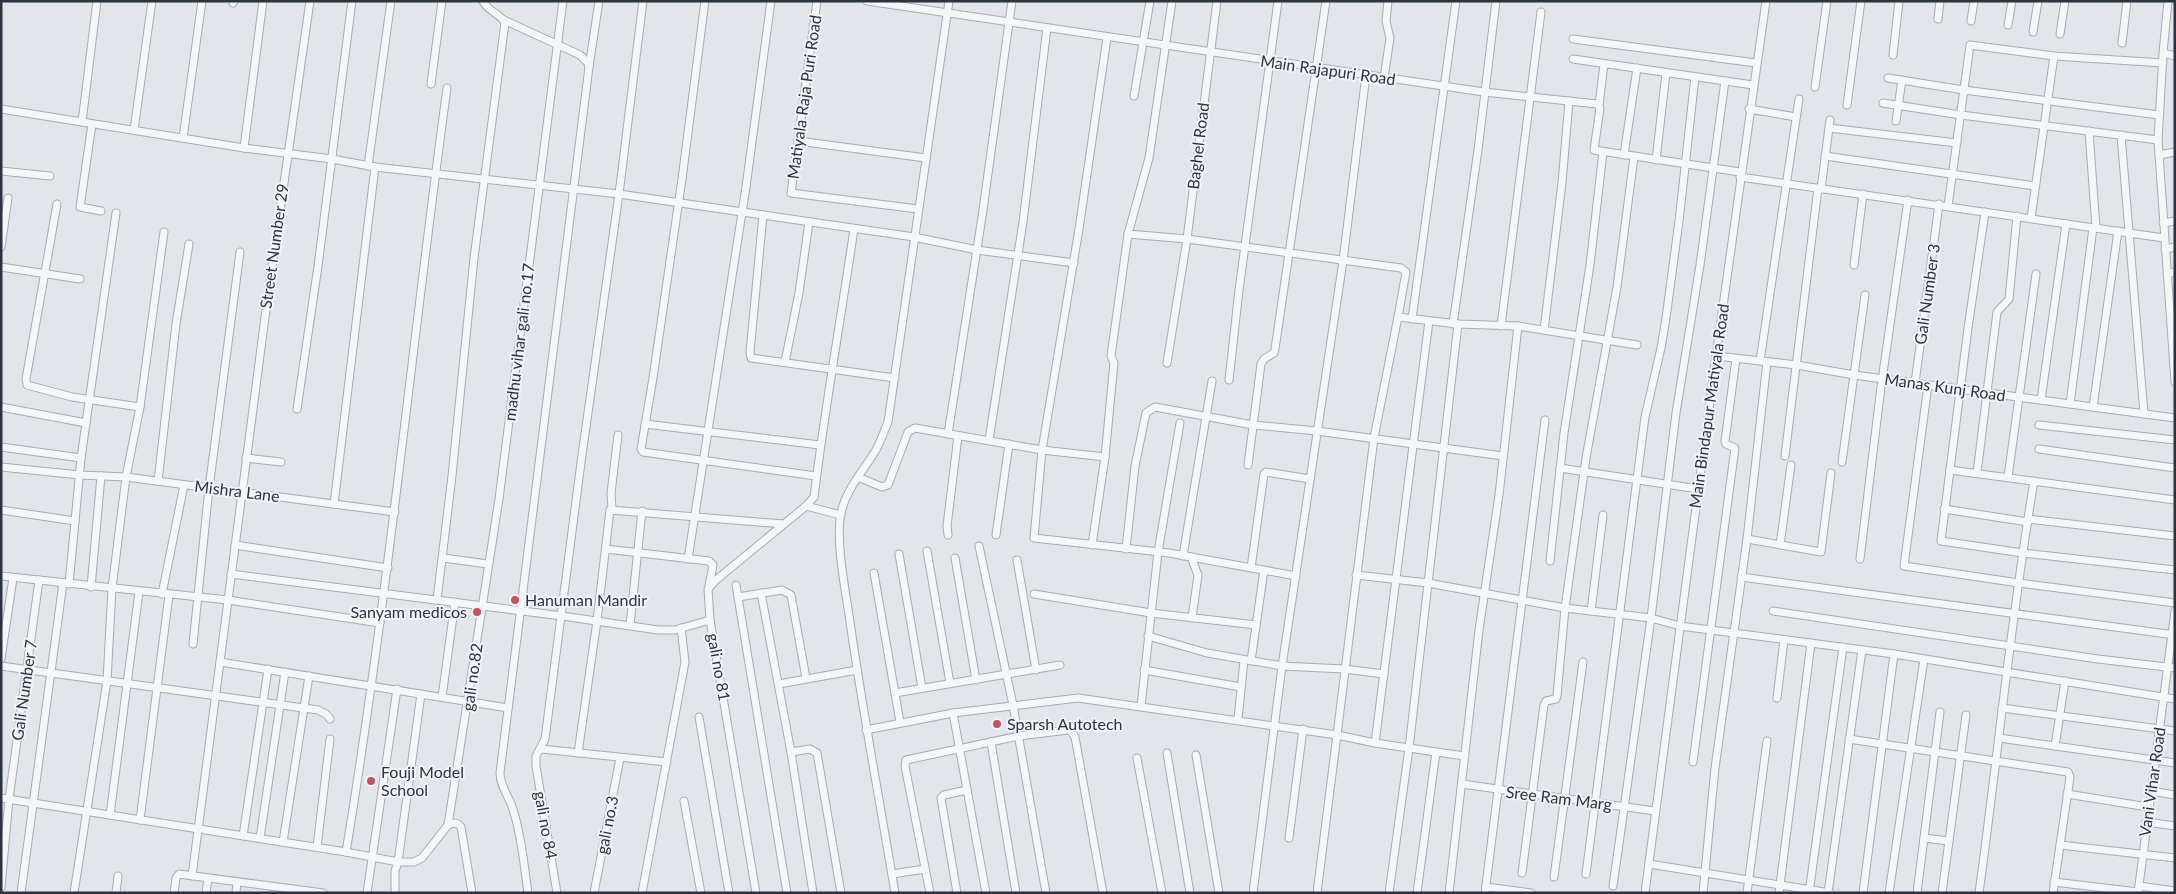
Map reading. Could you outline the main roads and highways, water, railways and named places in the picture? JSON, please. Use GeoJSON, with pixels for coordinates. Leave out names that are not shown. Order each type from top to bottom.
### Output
{"type":"FeatureCollection","features":[{"type":"Feature","properties":{"kind":"place","name":"Hanuman Mandir"},"geometry":{"type":"Point","coordinates":[515,600]}},
{"type":"Feature","properties":{"kind":"place","name":"Sanyam medicos"},"geometry":{"type":"Point","coordinates":[477,612]}},
{"type":"Feature","properties":{"kind":"place","name":"Sparsh Autotech"},"geometry":{"type":"Point","coordinates":[997,724]}},
{"type":"Feature","properties":{"kind":"place","name":"Fouji Model School"},"geometry":{"type":"Point","coordinates":[371,781]}}]}
